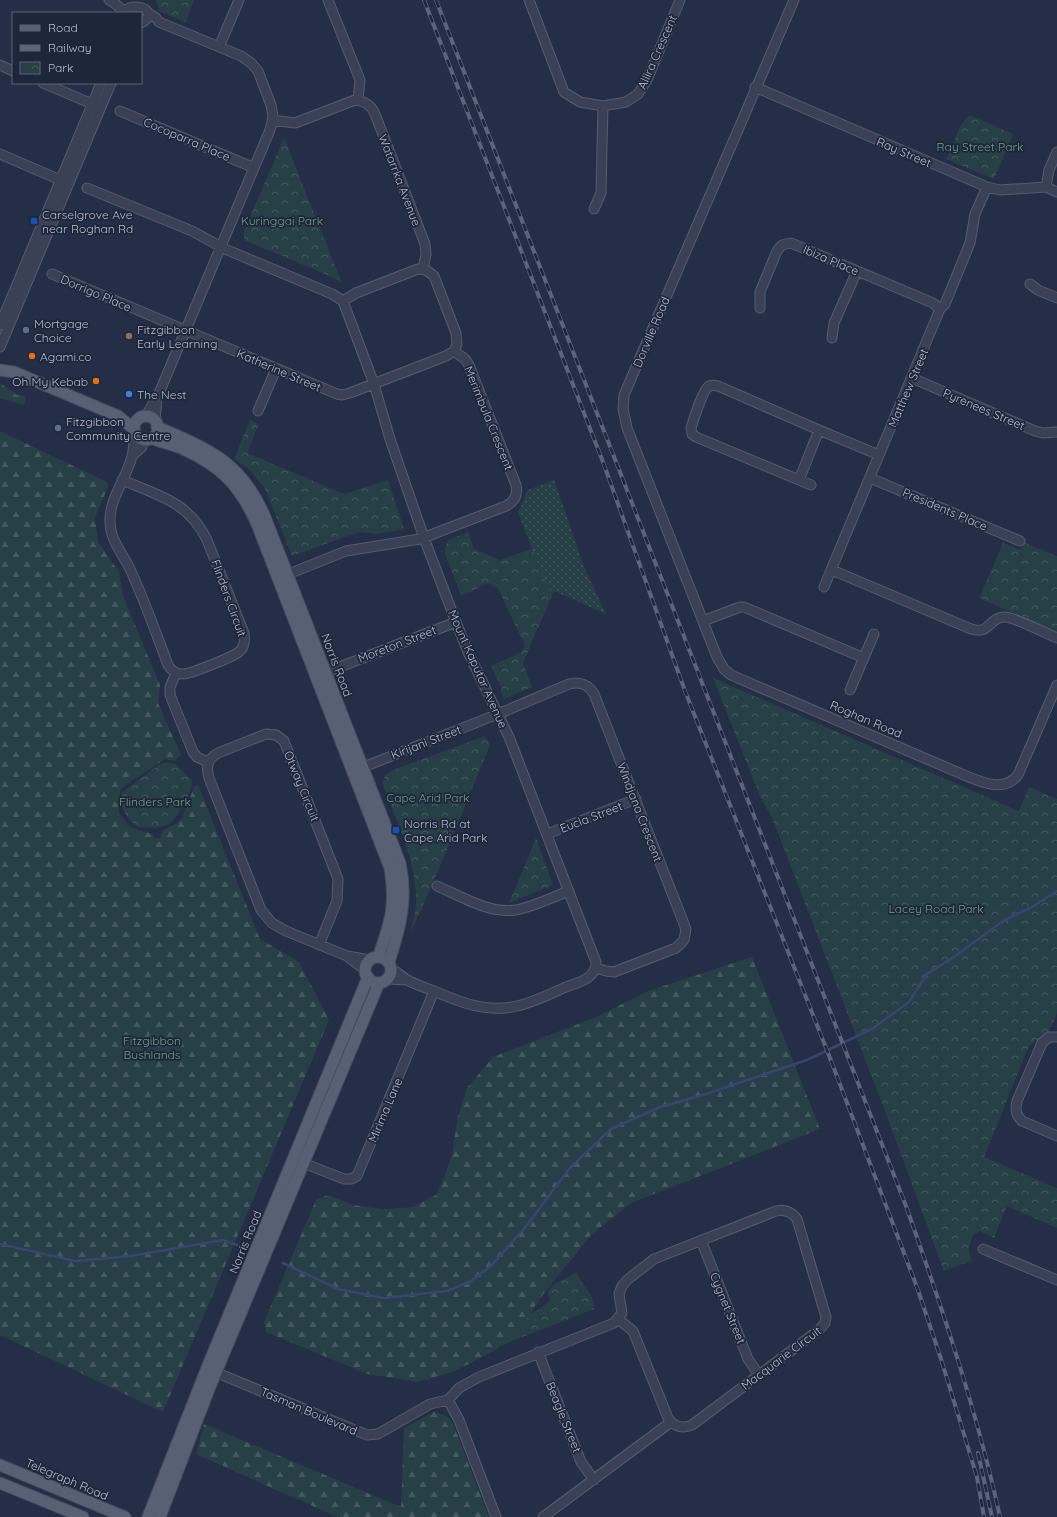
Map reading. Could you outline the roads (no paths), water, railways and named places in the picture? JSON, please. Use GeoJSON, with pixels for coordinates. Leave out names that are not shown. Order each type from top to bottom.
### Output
{"type":"FeatureCollection","features":[{"type":"Feature","properties":{"kind":"main road"},"geometry":{"type":"LineString","coordinates":[[0,363],[14,372],[118,416],[142,430],[156,433],[156,424]]}},
{"type":"Feature","properties":{"kind":"main road"},"geometry":{"type":"LineString","coordinates":[[0,370],[14,372]]}},
{"type":"Feature","properties":{"kind":"main road","name":"Norris Road"},"geometry":{"type":"LineString","coordinates":[[148,1517],[386,973],[402,916],[404,898],[402,875],[396,852],[358,769],[282,576],[250,508],[229,478],[220,470],[200,457],[142,430],[149,417],[156,424],[213,452],[240,475],[260,504],[282,576]]}},
{"type":"Feature","properties":{"kind":"main road","name":"Norris Road"},"geometry":{"type":"LineString","coordinates":[[160,1517],[200,1413],[212,1370],[370,966],[386,936],[392,917],[393,898],[390,868],[358,769]]}},
{"type":"Feature","properties":{"kind":"main road"},"geometry":{"type":"LineString","coordinates":[[382,957],[386,973],[374,982],[370,966],[382,957]]}},
{"type":"Feature","properties":{"kind":"main road","name":"Telegraph Road"},"geometry":{"type":"LineString","coordinates":[[0,1465],[124,1517]]}},
{"type":"Feature","properties":{"kind":"main road"},"geometry":{"type":"LineString","coordinates":[[0,1483],[83,1517]]}},
{"type":"Feature","properties":{"kind":"street"},"geometry":{"type":"LineString","coordinates":[[219,47],[239,0]]}},
{"type":"Feature","properties":{"kind":"street"},"geometry":{"type":"LineString","coordinates":[[272,120],[295,122],[349,101],[358,100],[360,80],[328,0]]}},
{"type":"Feature","properties":{"kind":"street","name":"Allira Crescent"},"geometry":{"type":"LineString","coordinates":[[529,0],[564,92],[580,102],[603,106],[626,102],[638,94],[647,80],[680,0]]}},
{"type":"Feature","properties":{"kind":"street","name":"Dorville Road"},"geometry":{"type":"LineString","coordinates":[[724,669],[717,657],[626,428],[623,409],[624,395],[794,0]]}},
{"type":"Feature","properties":{"kind":"street"},"geometry":{"type":"LineString","coordinates":[[112,1],[141,2],[145,12],[156,18],[159,22],[242,56],[255,66],[271,105],[272,120],[270,130],[157,398],[142,430],[134,440],[132,456],[110,516],[113,539],[134,578],[168,665],[176,673],[170,687],[170,695],[193,752],[197,757],[208,762],[207,771],[209,778],[261,910],[278,928],[370,966]]}},
{"type":"Feature","properties":{"kind":"street"},"geometry":{"type":"LineString","coordinates":[[112,1],[124,12]]}},
{"type":"Feature","properties":{"kind":"street"},"geometry":{"type":"LineString","coordinates":[[125,12],[127,6],[133,1]]}},
{"type":"Feature","properties":{"kind":"street"},"geometry":{"type":"LineString","coordinates":[[0,65],[12,70]]}},
{"type":"Feature","properties":{"kind":"street"},"geometry":{"type":"LineString","coordinates":[[45,84],[97,106]]}},
{"type":"Feature","properties":{"kind":"street"},"geometry":{"type":"LineString","coordinates":[[97,106],[102,84]]}},
{"type":"Feature","properties":{"kind":"street"},"geometry":{"type":"LineString","coordinates":[[0,325],[97,106],[110,84]]}},
{"type":"Feature","properties":{"kind":"street","name":"Ray Street"},"geometry":{"type":"LineString","coordinates":[[755,88],[987,187],[1000,190],[1046,187],[1057,192]]}},
{"type":"Feature","properties":{"kind":"street","name":"Watarrka Avenue"},"geometry":{"type":"LineString","coordinates":[[358,100],[368,104],[372,109],[422,236],[426,250],[423,269]]}},
{"type":"Feature","properties":{"kind":"street"},"geometry":{"type":"LineString","coordinates":[[594,209],[601,193],[603,106]]}},
{"type":"Feature","properties":{"kind":"street","name":"Cocoparra Place"},"geometry":{"type":"LineString","coordinates":[[120,111],[254,168]]}},
{"type":"Feature","properties":{"kind":"street"},"geometry":{"type":"LineString","coordinates":[[1046,187],[1049,170],[1057,152]]}},
{"type":"Feature","properties":{"kind":"street"},"geometry":{"type":"LineString","coordinates":[[0,154],[65,181]]}},
{"type":"Feature","properties":{"kind":"street"},"geometry":{"type":"LineString","coordinates":[[0,347],[65,181]]}},
{"type":"Feature","properties":{"kind":"street","name":"Matthew Street"},"geometry":{"type":"LineString","coordinates":[[824,587],[860,505],[879,455],[940,309],[945,304],[970,243],[975,214],[987,187]]}},
{"type":"Feature","properties":{"kind":"street"},"geometry":{"type":"LineString","coordinates":[[87,188],[192,232],[220,246],[332,294],[343,301],[356,293],[415,270],[423,269],[432,274],[436,279],[456,333],[457,344],[454,351]]}},
{"type":"Feature","properties":{"kind":"street","name":"Ibiza Place"},"geometry":{"type":"LineString","coordinates":[[760,308],[760,292],[777,251],[782,245],[791,243],[932,303],[940,309]]}},
{"type":"Feature","properties":{"kind":"street"},"geometry":{"type":"LineString","coordinates":[[832,338],[834,322],[856,271]]}},
{"type":"Feature","properties":{"kind":"street","name":"Dorrigo Place"},"geometry":{"type":"LineString","coordinates":[[52,274],[185,331]]}},
{"type":"Feature","properties":{"kind":"street"},"geometry":{"type":"LineString","coordinates":[[1030,284],[1038,290],[1057,298]]}},
{"type":"Feature","properties":{"kind":"street","name":"Mount Kaputar Avenue"},"geometry":{"type":"LineString","coordinates":[[343,301],[374,384],[390,439],[424,538],[468,652],[509,737],[596,958],[596,968]]}},
{"type":"Feature","properties":{"kind":"street","name":"Katherine Street"},"geometry":{"type":"LineString","coordinates":[[185,331],[337,394],[345,394],[374,384],[446,356],[454,351]]}},
{"type":"Feature","properties":{"kind":"street","name":"Merimbula Crescent"},"geometry":{"type":"LineString","coordinates":[[282,576],[346,551],[424,538],[506,506],[513,501],[516,494],[516,485],[469,365],[465,359],[454,351]]}},
{"type":"Feature","properties":{"kind":"street"},"geometry":{"type":"LineString","coordinates":[[258,411],[276,369]]}},
{"type":"Feature","properties":{"kind":"street","name":"Pyrenees Street"},"geometry":{"type":"LineString","coordinates":[[912,378],[1035,431],[1043,433],[1057,432]]}},
{"type":"Feature","properties":{"kind":"street"},"geometry":{"type":"LineString","coordinates":[[811,485],[692,434],[691,428],[705,391],[710,386],[725,389],[879,455]]}},
{"type":"Feature","properties":{"kind":"street"},"geometry":{"type":"LineString","coordinates":[[156,424],[157,398]]}},
{"type":"Feature","properties":{"kind":"street"},"geometry":{"type":"LineString","coordinates":[[798,480],[819,430]]}},
{"type":"Feature","properties":{"kind":"street","name":"Presidents Place"},"geometry":{"type":"LineString","coordinates":[[870,478],[1020,541]]}},
{"type":"Feature","properties":{"kind":"street","name":"Flinders Circuit"},"geometry":{"type":"LineString","coordinates":[[122,480],[176,504],[195,519],[207,540],[244,633],[244,646],[234,655],[187,674],[176,673]]}},
{"type":"Feature","properties":{"kind":"street"},"geometry":{"type":"LineString","coordinates":[[832,570],[971,629],[982,630],[988,627],[995,619],[1006,617],[1057,638]]}},
{"type":"Feature","properties":{"kind":"street"},"geometry":{"type":"LineString","coordinates":[[703,622],[740,607],[744,607],[864,658]]}},
{"type":"Feature","properties":{"kind":"street","name":"Moreton Street"},"geometry":{"type":"LineString","coordinates":[[321,674],[456,622]]}},
{"type":"Feature","properties":{"kind":"street"},"geometry":{"type":"LineString","coordinates":[[850,690],[874,634]]}},
{"type":"Feature","properties":{"kind":"street","name":"Roghan Road"},"geometry":{"type":"LineString","coordinates":[[724,669],[736,677],[895,746],[974,779],[1001,785],[1012,782],[1018,775],[1056,689]]}},
{"type":"Feature","properties":{"kind":"street","name":"Windjana Crescent"},"geometry":{"type":"LineString","coordinates":[[498,714],[570,684],[578,683],[585,685],[594,694],[684,922],[686,929],[685,938],[676,948],[614,972],[596,968]]}},
{"type":"Feature","properties":{"kind":"street","name":"Kirijani Street"},"geometry":{"type":"LineString","coordinates":[[358,769],[498,714]]}},
{"type":"Feature","properties":{"kind":"street","name":"Otway Circuit"},"geometry":{"type":"LineString","coordinates":[[208,762],[212,756],[218,753],[266,734],[276,735],[284,741],[338,879],[337,902],[319,945]]}},
{"type":"Feature","properties":{"kind":"street","name":"Eucla Street"},"geometry":{"type":"LineString","coordinates":[[547,834],[636,800]]}},
{"type":"Feature","properties":{"kind":"street"},"geometry":{"type":"LineString","coordinates":[[437,886],[485,906],[503,910],[521,909],[569,891]]}},
{"type":"Feature","properties":{"kind":"street"},"geometry":{"type":"LineString","coordinates":[[386,973],[398,972],[408,980],[474,1007],[506,1008],[528,1002],[584,980],[591,976],[596,968]]}},
{"type":"Feature","properties":{"kind":"street","name":"Mirima Lane"},"geometry":{"type":"LineString","coordinates":[[303,1163],[344,1179],[351,1179],[357,1176],[434,991]]}},
{"type":"Feature","properties":{"kind":"street"},"geometry":{"type":"LineString","coordinates":[[1057,1037],[1049,1037],[1042,1043],[1017,1101],[1016,1110],[1022,1121],[1057,1136]]}},
{"type":"Feature","properties":{"kind":"street","name":"Macquarie Circuit"},"geometry":{"type":"LineString","coordinates":[[618,1319],[622,1310],[620,1290],[627,1280],[659,1256],[776,1211],[788,1211],[797,1219],[826,1313],[826,1320],[820,1330],[692,1425],[680,1427],[671,1422]]}},
{"type":"Feature","properties":{"kind":"street","name":"Cygnet Street"},"geometry":{"type":"LineString","coordinates":[[701,1240],[748,1359],[759,1375]]}},
{"type":"Feature","properties":{"kind":"street"},"geometry":{"type":"LineString","coordinates":[[983,1249],[1057,1280]]}},
{"type":"Feature","properties":{"kind":"street"},"geometry":{"type":"LineString","coordinates":[[496,1517],[459,1420],[448,1400],[463,1386],[480,1377],[538,1352],[614,1323],[618,1319],[633,1331],[671,1422],[543,1517]]}},
{"type":"Feature","properties":{"kind":"street","name":"Beagle Street"},"geometry":{"type":"LineString","coordinates":[[538,1352],[581,1462],[594,1480]]}},
{"type":"Feature","properties":{"kind":"street","name":"Tasman Boulevard"},"geometry":{"type":"LineString","coordinates":[[212,1370],[367,1435],[378,1434],[430,1404],[448,1400]]}},
{"type":"Feature","properties":{"kind":"waterway"},"geometry":{"type":"LineString","coordinates":[[283,1263],[338,1289],[384,1298],[447,1291],[471,1281],[492,1265],[527,1225],[569,1169],[611,1129],[660,1107],[703,1095],[807,1060],[872,1029],[909,1002],[927,974],[954,957],[1003,921],[1032,907],[1057,891]]}},
{"type":"Feature","properties":{"kind":"waterway"},"geometry":{"type":"LineString","coordinates":[[0,1244],[75,1261],[131,1256],[223,1240],[245,1248]]}},
{"type":"Feature","properties":{"kind":"railway"},"geometry":{"type":"LineString","coordinates":[[424,0],[603,462],[685,691],[830,1058],[918,1290],[977,1477],[984,1517]]}},
{"type":"Feature","properties":{"kind":"railway"},"geometry":{"type":"LineString","coordinates":[[436,0],[906,1206],[933,1283],[970,1399],[1000,1517]]}},
{"type":"Feature","properties":{"kind":"railway"},"geometry":{"type":"LineString","coordinates":[[978,1453],[992,1517]]}},
{"type":"Feature","properties":{"kind":"place","name":"Carselgrove Ave near Roghan Rd"},"geometry":{"type":"Point","coordinates":[34,221]}},
{"type":"Feature","properties":{"kind":"place","name":"Mortgage Choice"},"geometry":{"type":"Point","coordinates":[26,330]}},
{"type":"Feature","properties":{"kind":"place","name":"Fitzgibbon Early Learning"},"geometry":{"type":"Point","coordinates":[129,336]}},
{"type":"Feature","properties":{"kind":"place","name":"Agami.co"},"geometry":{"type":"Point","coordinates":[32,356]}},
{"type":"Feature","properties":{"kind":"place","name":"Oh My Kebab"},"geometry":{"type":"Point","coordinates":[96,381]}},
{"type":"Feature","properties":{"kind":"place","name":"The Nest"},"geometry":{"type":"Point","coordinates":[129,394]}},
{"type":"Feature","properties":{"kind":"place","name":"Fitzgibbon Community Centre"},"geometry":{"type":"Point","coordinates":[58,428]}},
{"type":"Feature","properties":{"kind":"place","name":"Norris Rd at Cape Arid Park"},"geometry":{"type":"Point","coordinates":[396,830]}},
{"type":"Feature","properties":{"kind":"park label","name":"Ray Street Park"},"geometry":{"type":"Point","coordinates":[980,146]}},
{"type":"Feature","properties":{"kind":"park label","name":"Kuringgai Park"},"geometry":{"type":"Point","coordinates":[282,220]}},
{"type":"Feature","properties":{"kind":"park label","name":"Cape Arid Park"},"geometry":{"type":"Point","coordinates":[428,797]}},
{"type":"Feature","properties":{"kind":"park label","name":"Flinders Park"},"geometry":{"type":"Point","coordinates":[155,801]}},
{"type":"Feature","properties":{"kind":"park label","name":"Lacey Road Park"},"geometry":{"type":"Point","coordinates":[936,908]}},
{"type":"Feature","properties":{"kind":"park label","name":"Fitzgibbon Bushlands"},"geometry":{"type":"Point","coordinates":[152,1047]}}]}
